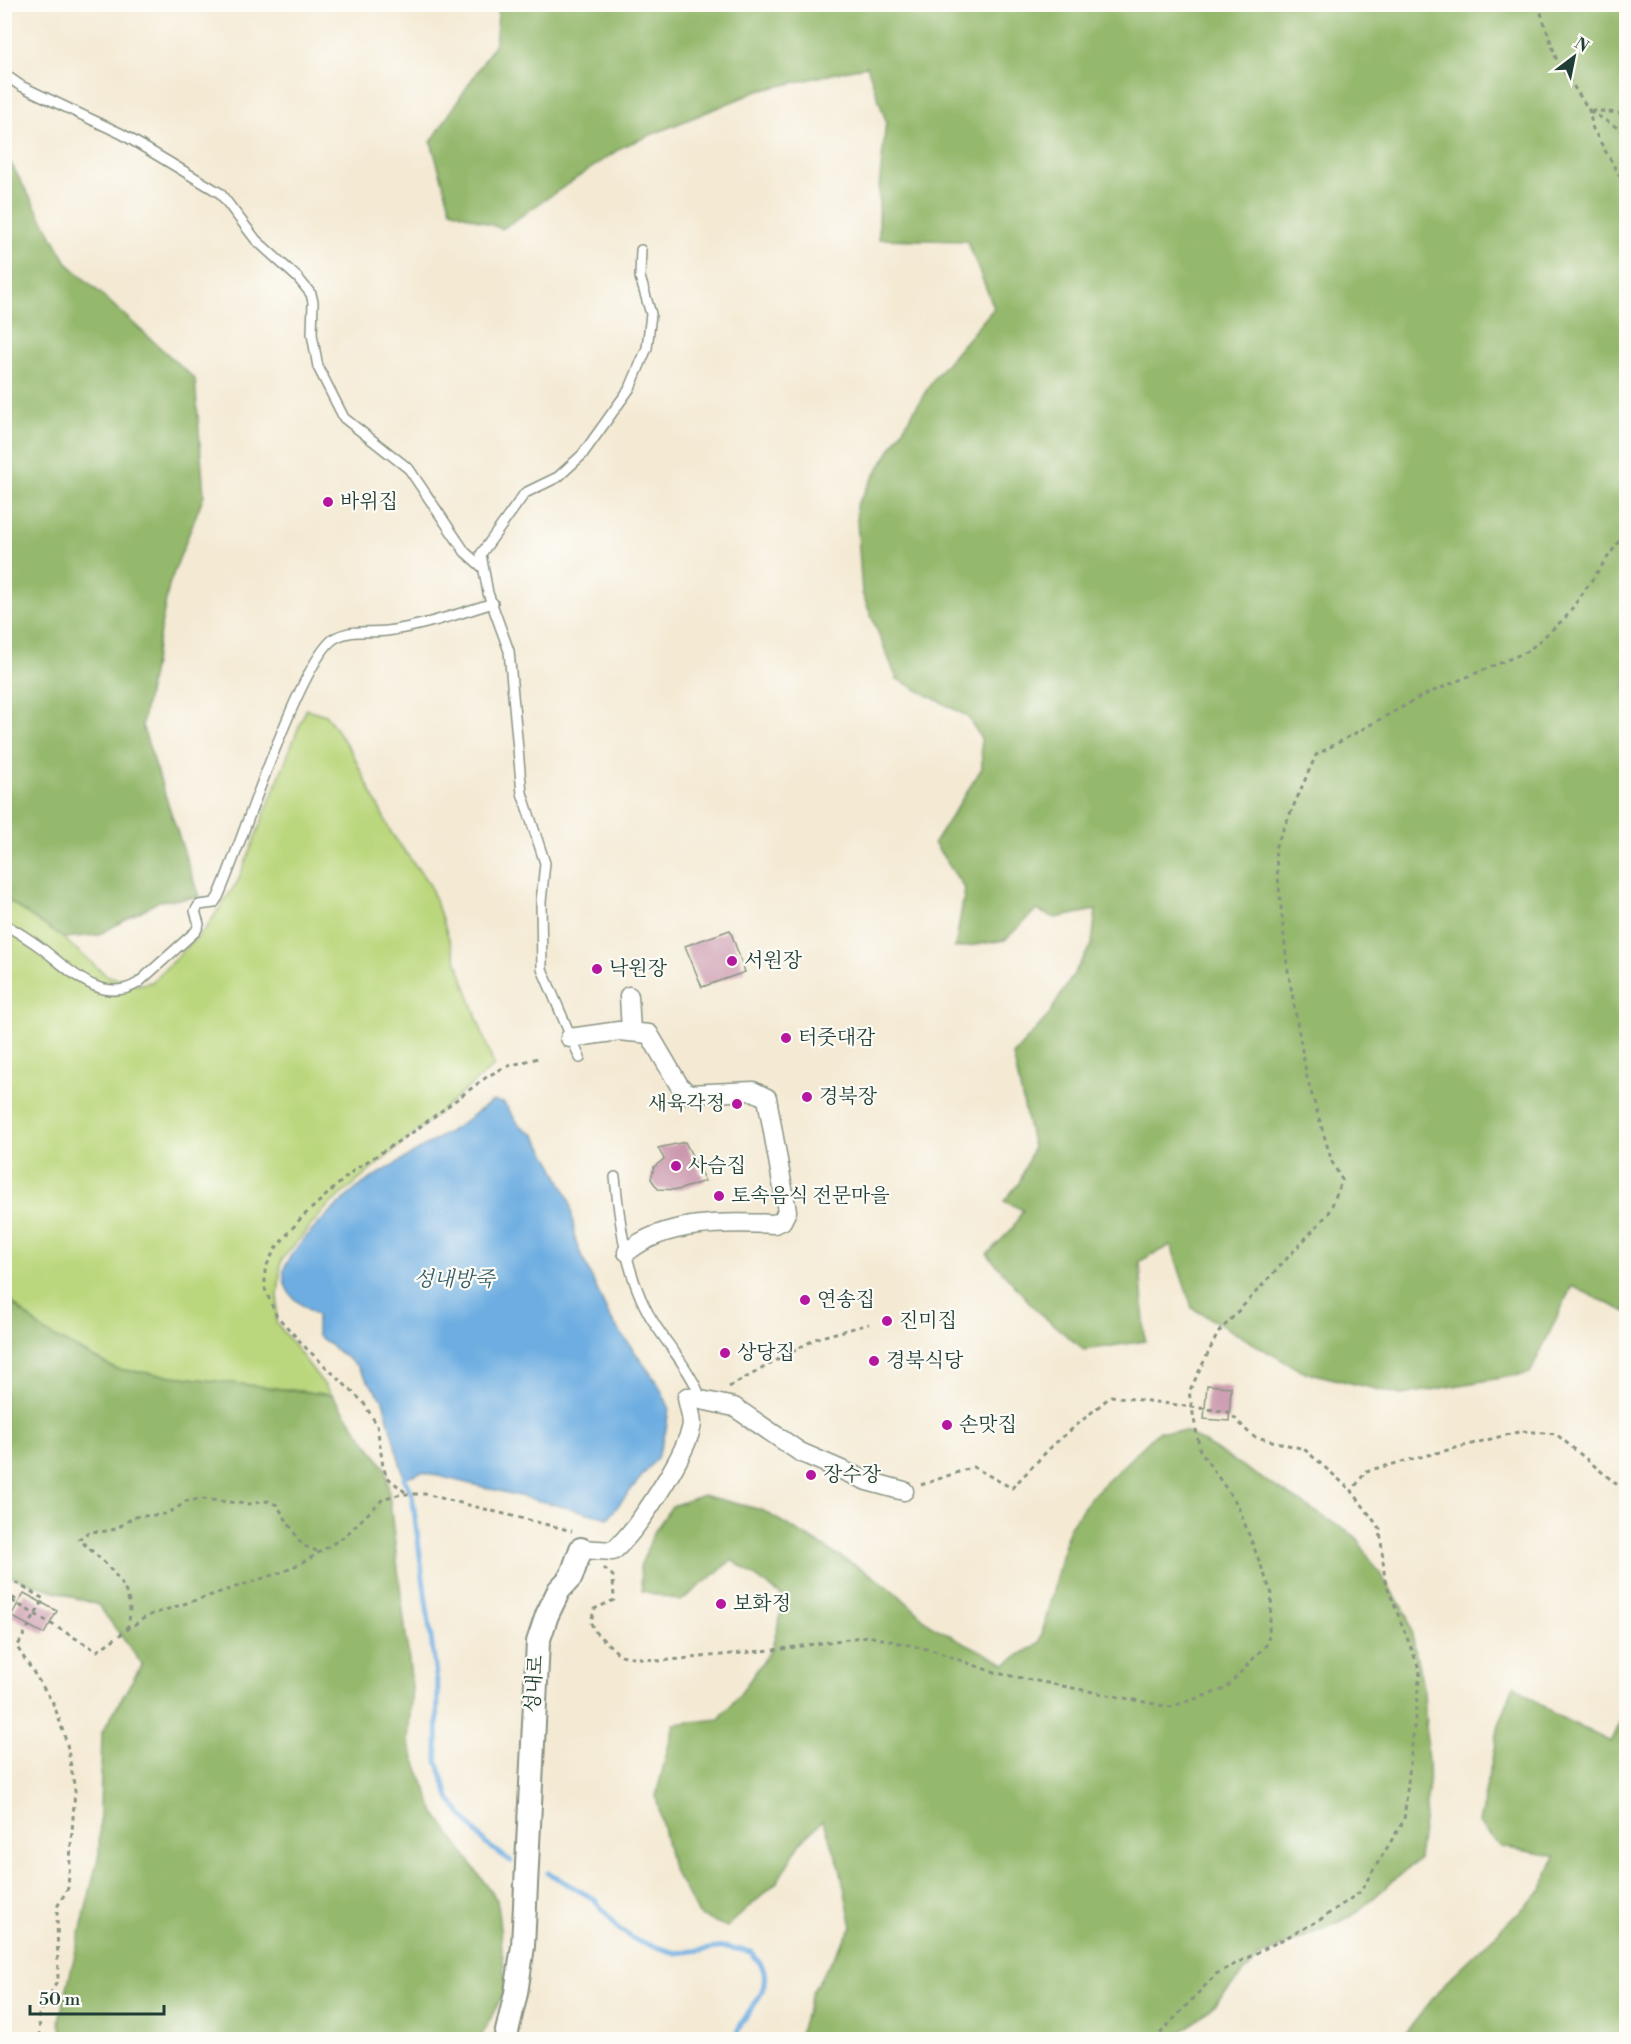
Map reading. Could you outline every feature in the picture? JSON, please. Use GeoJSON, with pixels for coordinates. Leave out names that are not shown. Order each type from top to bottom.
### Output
{"type":"FeatureCollection","features":[{"type":"Feature","properties":{"kind":"street"},"geometry":{"type":"LineString","coordinates":[[630,996],[631,1031]]}},
{"type":"Feature","properties":{"kind":"street"},"geometry":{"type":"LineString","coordinates":[[570,1038],[601,1032],[631,1031],[649,1034],[679,1085],[688,1094],[753,1091],[767,1098],[787,1210],[782,1221],[774,1224],[725,1224],[661,1232],[642,1239],[627,1252]]}},
{"type":"Feature","properties":{"kind":"street"},"geometry":{"type":"LineString","coordinates":[[582,1541],[614,1551],[626,1540],[666,1479],[692,1427],[687,1397],[734,1407],[800,1452],[867,1481],[904,1491]]}},
{"type":"Feature","properties":{"kind":"street","name":"성내로"},"geometry":{"type":"LineString","coordinates":[[505,2040],[516,1993],[523,1946],[538,1642],[559,1590],[571,1577],[582,1541]]}},
{"type":"Feature","properties":{"kind":"lane"},"geometry":{"type":"LineString","coordinates":[[4,74],[21,86],[122,134],[220,193],[256,240],[298,278],[311,294],[312,334],[318,367],[338,410],[344,418],[409,469],[465,552],[482,567]]}},
{"type":"Feature","properties":{"kind":"lane"},"geometry":{"type":"LineString","coordinates":[[580,1058],[542,969],[541,902],[545,863],[522,793],[509,651],[482,567],[481,554],[525,494],[571,468],[630,388],[647,348],[651,314],[640,277],[641,250]]}},
{"type":"Feature","properties":{"kind":"lane"},"geometry":{"type":"LineString","coordinates":[[4,924],[41,948],[72,974],[93,986],[118,991],[128,990],[196,931],[200,924],[195,911],[199,905],[214,903],[218,897],[278,741],[306,679],[326,645],[336,637],[349,633],[386,631],[426,623],[493,603]]}},
{"type":"Feature","properties":{"kind":"lane"},"geometry":{"type":"LineString","coordinates":[[615,1177],[622,1238],[639,1292],[656,1326],[676,1350],[699,1391],[687,1397]]}},
{"type":"Feature","properties":{"kind":"path"},"geometry":{"type":"LineString","coordinates":[[1538,4],[1557,62],[1589,110],[1593,129],[1619,175],[1626,182]]}},
{"type":"Feature","properties":{"kind":"path"},"geometry":{"type":"LineString","coordinates":[[1589,110],[1626,114]]}},
{"type":"Feature","properties":{"kind":"path"},"geometry":{"type":"LineString","coordinates":[[1589,110],[1626,133]]}},
{"type":"Feature","properties":{"kind":"path"},"geometry":{"type":"LineString","coordinates":[[40,2040],[39,2015],[58,1980],[57,1907],[68,1888],[75,1790],[67,1744],[55,1708],[18,1647],[44,1599],[11,1580],[4,1593],[14,1602],[97,1651],[147,1616],[285,1571],[345,1536],[384,1498],[404,1494],[424,1494],[582,1541],[613,1576],[614,1600],[594,1609],[591,1623],[596,1632],[620,1655],[660,1661],[782,1649],[868,1636],[931,1650],[996,1673],[1170,1707],[1225,1689],[1268,1643],[1272,1594],[1237,1504],[1200,1451],[1189,1392],[1218,1333],[1329,1213],[1342,1180],[1332,1162],[1307,1078],[1287,965],[1275,848],[1316,755],[1422,696],[1528,651],[1566,617],[1626,531]]}},
{"type":"Feature","properties":{"kind":"path"},"geometry":{"type":"LineString","coordinates":[[404,1494],[387,1477],[383,1467],[377,1425],[363,1402],[306,1348],[276,1315],[265,1289],[265,1269],[275,1250],[302,1218],[354,1170],[413,1132],[488,1076],[505,1067],[538,1058]]}},
{"type":"Feature","properties":{"kind":"path"},"geometry":{"type":"LineString","coordinates":[[725,1388],[734,1386],[817,1338],[869,1324]]}},
{"type":"Feature","properties":{"kind":"path"},"geometry":{"type":"LineString","coordinates":[[904,1491],[972,1467],[1012,1488],[1052,1446],[1111,1396],[1229,1412],[1252,1436],[1304,1449],[1352,1491],[1380,1529],[1385,1581],[1420,1671],[1404,1820],[1360,1892],[1318,1921],[1216,1974],[1154,2040]]}},
{"type":"Feature","properties":{"kind":"path"},"geometry":{"type":"LineString","coordinates":[[1352,1491],[1366,1471],[1522,1431],[1556,1434],[1626,1492]]}},
{"type":"Feature","properties":{"kind":"path"},"geometry":{"type":"LineString","coordinates":[[126,1630],[131,1616],[131,1604],[123,1586],[109,1568],[79,1539],[90,1532],[116,1529],[134,1517],[165,1514],[186,1501],[203,1499],[248,1504],[268,1501],[277,1505],[302,1545],[318,1552]]}},
{"type":"Feature","properties":{"kind":"green space"},"geometry":{"type":"Polygon","coordinates":[[[499,5],[1626,5],[1626,1312],[1572,1286],[1530,1373],[1401,1395],[1301,1371],[1192,1308],[1171,1245],[1140,1261],[1145,1341],[1084,1350],[1038,1312],[987,1254],[1012,1229],[1023,1210],[1004,1201],[1019,1183],[1033,1148],[1013,1055],[1048,1016],[1092,944],[1096,910],[1055,918],[1036,910],[1005,940],[955,948],[965,889],[934,843],[982,768],[981,738],[967,716],[897,679],[862,593],[856,506],[934,378],[994,308],[967,241],[879,239],[879,189],[886,121],[867,66],[758,91],[624,146],[502,229],[451,210],[431,142],[495,44],[499,5]]]}},
{"type":"Feature","properties":{"kind":"green space"},"geometry":{"type":"Polygon","coordinates":[[[5,157],[68,264],[195,379],[204,495],[169,585],[142,725],[199,897],[159,901],[98,935],[63,938],[5,898],[5,157]]]}},
{"type":"Feature","properties":{"kind":"green space"},"geometry":{"type":"Polygon","coordinates":[[[306,709],[326,715],[351,751],[392,834],[430,885],[494,1066],[327,1207],[281,1260],[276,1322],[332,1395],[116,1369],[45,1332],[5,1296],[5,898],[63,938],[106,975],[136,985],[152,982],[206,928],[238,881],[306,709]]]}},
{"type":"Feature","properties":{"kind":"green space"},"geometry":{"type":"Polygon","coordinates":[[[4,1296],[45,1332],[116,1369],[332,1395],[386,1469],[412,1686],[408,1742],[435,1813],[497,1900],[506,1988],[480,2039],[65,2039],[59,2021],[99,1854],[102,1732],[142,1664],[98,1605],[5,1575],[4,1296]]]}},
{"type":"Feature","properties":{"kind":"green space"},"geometry":{"type":"Polygon","coordinates":[[[1159,1431],[1187,1432],[1355,1536],[1408,1616],[1424,1692],[1429,1783],[1419,1859],[1352,1916],[1259,1957],[1209,2010],[1173,2039],[798,2039],[812,1992],[852,1927],[840,1867],[823,1820],[801,1842],[777,1882],[727,1927],[700,1916],[672,1868],[656,1796],[674,1724],[719,1719],[741,1693],[772,1648],[785,1598],[732,1560],[681,1601],[642,1591],[640,1567],[654,1532],[672,1506],[703,1495],[762,1510],[870,1574],[900,1596],[932,1626],[1006,1664],[1040,1642],[1069,1528],[1090,1498],[1159,1431]]]}},
{"type":"Feature","properties":{"kind":"green space"},"geometry":{"type":"Polygon","coordinates":[[[1514,1685],[1554,1714],[1611,1742],[1626,1711],[1626,2039],[1401,2039],[1445,1983],[1542,1890],[1555,1856],[1501,1847],[1479,1823],[1499,1725],[1514,1685]]]}},
{"type":"Feature","properties":{"kind":"water","name":"성내방죽"},"geometry":{"type":"Polygon","coordinates":[[[493,1101],[504,1103],[519,1125],[535,1135],[553,1165],[570,1201],[576,1243],[610,1318],[658,1384],[669,1407],[666,1430],[657,1458],[608,1518],[422,1472],[404,1478],[383,1400],[356,1365],[317,1335],[317,1315],[293,1297],[286,1286],[284,1270],[296,1249],[348,1196],[369,1180],[452,1130],[493,1101]]]}},
{"type":"Feature","properties":{"kind":"building"},"geometry":{"type":"Polygon","coordinates":[[[730,930],[745,972],[702,987],[685,946],[730,930]]]}},
{"type":"Feature","properties":{"kind":"building","name":"사슴집"},"geometry":{"type":"Polygon","coordinates":[[[685,1142],[705,1181],[678,1190],[658,1189],[651,1179],[654,1167],[664,1159],[658,1148],[685,1142]]]}},
{"type":"Feature","properties":{"kind":"building"},"geometry":{"type":"Polygon","coordinates":[[[1207,1385],[1231,1387],[1229,1421],[1204,1419],[1207,1385]]]}},
{"type":"Feature","properties":{"kind":"building"},"geometry":{"type":"Polygon","coordinates":[[[24,1593],[57,1611],[44,1634],[11,1616],[24,1593]]]}},
{"type":"Feature","properties":{"kind":"waterway"},"geometry":{"type":"LineString","coordinates":[[408,1473],[404,1478],[412,1495],[438,1690],[437,1761],[450,1800],[486,1844],[511,1861]]}},
{"type":"Feature","properties":{"kind":"waterway"},"geometry":{"type":"LineString","coordinates":[[548,1873],[594,1899],[620,1930],[639,1942],[676,1953],[726,1947],[751,1952],[762,1967],[764,1982],[758,1999],[742,2023],[735,2040]]}},
{"type":"Feature","properties":{"kind":"place","name":"바위집"},"geometry":{"type":"Point","coordinates":[328,502]}},
{"type":"Feature","properties":{"kind":"place","name":"서원장"},"geometry":{"type":"Point","coordinates":[732,961]}},
{"type":"Feature","properties":{"kind":"place","name":"낙원장"},"geometry":{"type":"Point","coordinates":[597,969]}},
{"type":"Feature","properties":{"kind":"place","name":"터줏대감"},"geometry":{"type":"Point","coordinates":[786,1038]}},
{"type":"Feature","properties":{"kind":"place","name":"경북장"},"geometry":{"type":"Point","coordinates":[807,1097]}},
{"type":"Feature","properties":{"kind":"place","name":"새육각정"},"geometry":{"type":"Point","coordinates":[737,1104]}},
{"type":"Feature","properties":{"kind":"place","name":"사슴집"},"geometry":{"type":"Point","coordinates":[676,1166]}},
{"type":"Feature","properties":{"kind":"place","name":"토속음식 전문마을"},"geometry":{"type":"Point","coordinates":[719,1196]}},
{"type":"Feature","properties":{"kind":"place","name":"연송집"},"geometry":{"type":"Point","coordinates":[805,1300]}},
{"type":"Feature","properties":{"kind":"place","name":"진미집"},"geometry":{"type":"Point","coordinates":[887,1321]}},
{"type":"Feature","properties":{"kind":"place","name":"상당집"},"geometry":{"type":"Point","coordinates":[725,1353]}},
{"type":"Feature","properties":{"kind":"place","name":"경북식당"},"geometry":{"type":"Point","coordinates":[874,1361]}},
{"type":"Feature","properties":{"kind":"place","name":"손맛집"},"geometry":{"type":"Point","coordinates":[947,1425]}},
{"type":"Feature","properties":{"kind":"place","name":"장수장"},"geometry":{"type":"Point","coordinates":[811,1475]}},
{"type":"Feature","properties":{"kind":"place","name":"보화정"},"geometry":{"type":"Point","coordinates":[721,1604]}}]}
